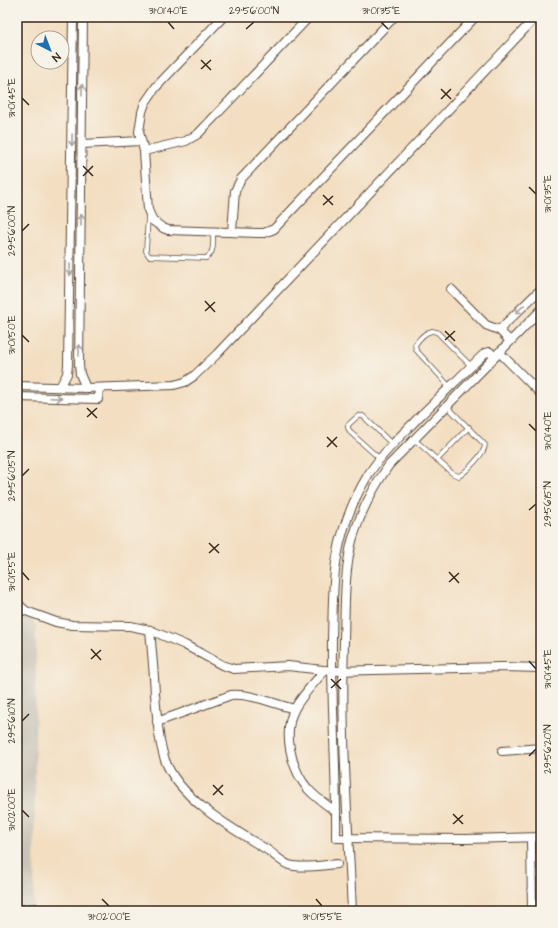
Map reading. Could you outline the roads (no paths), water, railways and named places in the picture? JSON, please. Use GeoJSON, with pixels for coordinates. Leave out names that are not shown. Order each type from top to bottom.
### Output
{"type":"FeatureCollection","features":[{"type":"Feature","properties":{"kind":"street"},"geometry":{"type":"LineString","coordinates":[[60,387],[68,365],[73,17]]}},
{"type":"Feature","properties":{"kind":"street"},"geometry":{"type":"LineString","coordinates":[[83,17],[79,365],[80,374],[86,388]]}},
{"type":"Feature","properties":{"kind":"street"},"geometry":{"type":"LineString","coordinates":[[223,17],[149,96],[145,103],[141,117],[139,132],[144,151],[148,210],[153,221],[168,230],[264,233],[274,228],[474,17]]}},
{"type":"Feature","properties":{"kind":"street"},"geometry":{"type":"LineString","coordinates":[[144,151],[186,141],[198,134],[309,17]]}},
{"type":"Feature","properties":{"kind":"street"},"geometry":{"type":"LineString","coordinates":[[232,232],[235,191],[241,179],[394,17]]}},
{"type":"Feature","properties":{"kind":"street"},"geometry":{"type":"LineString","coordinates":[[17,386],[99,388],[174,385],[184,382],[201,371],[536,17]]}},
{"type":"Feature","properties":{"kind":"street"},"geometry":{"type":"LineString","coordinates":[[73,56],[83,56]]}},
{"type":"Feature","properties":{"kind":"street"},"geometry":{"type":"LineString","coordinates":[[82,144],[141,141]]}},
{"type":"Feature","properties":{"kind":"street"},"geometry":{"type":"LineString","coordinates":[[499,330],[541,289]]}},
{"type":"Feature","properties":{"kind":"street"},"geometry":{"type":"LineString","coordinates":[[451,290],[486,325],[499,330],[510,341]]}},
{"type":"Feature","properties":{"kind":"street"},"geometry":{"type":"LineString","coordinates":[[352,911],[345,773],[343,670],[346,581],[352,541],[363,511],[379,480],[389,465],[446,405],[541,310]]}},
{"type":"Feature","properties":{"kind":"street"},"geometry":{"type":"LineString","coordinates":[[541,394],[497,354],[487,352],[392,444],[380,459],[369,474],[352,506],[341,538],[334,580],[329,670],[336,838],[541,837]]}},
{"type":"Feature","properties":{"kind":"street"},"geometry":{"type":"LineString","coordinates":[[68,365],[79,365]]}},
{"type":"Feature","properties":{"kind":"street"},"geometry":{"type":"LineString","coordinates":[[17,397],[98,399],[99,388]]}},
{"type":"Feature","properties":{"kind":"street"},"geometry":{"type":"LineString","coordinates":[[17,603],[26,611],[56,622],[72,625],[124,626],[150,630],[185,645],[222,665],[234,669],[288,666],[329,670],[502,667],[541,668]]}},
{"type":"Feature","properties":{"kind":"street"},"geometry":{"type":"LineString","coordinates":[[150,630],[157,722],[162,747],[171,772],[178,784],[203,807],[241,835],[270,851],[289,865],[301,866],[337,864]]}},
{"type":"Feature","properties":{"kind":"street"},"geometry":{"type":"LineString","coordinates":[[329,670],[307,691],[294,709],[290,720],[289,732],[291,752],[297,770],[309,790],[336,812]]}},
{"type":"Feature","properties":{"kind":"street"},"geometry":{"type":"LineString","coordinates":[[157,722],[237,694],[250,696],[294,709]]}},
{"type":"Feature","properties":{"kind":"street"},"geometry":{"type":"LineString","coordinates":[[502,751],[541,748]]}},
{"type":"Feature","properties":{"kind":"street"},"geometry":{"type":"LineString","coordinates":[[531,838],[532,911]]}},
{"type":"Feature","properties":{"kind":"lane"},"geometry":{"type":"LineString","coordinates":[[148,210],[146,251],[149,256],[206,258],[211,254],[213,232]]}},
{"type":"Feature","properties":{"kind":"lane"},"geometry":{"type":"LineString","coordinates":[[450,387],[416,350],[415,345],[417,342],[427,333],[434,331],[471,366]]}},
{"type":"Feature","properties":{"kind":"lane"},"geometry":{"type":"LineString","coordinates":[[414,438],[452,474],[459,476],[464,473],[485,448],[483,442],[446,405]]}},
{"type":"Feature","properties":{"kind":"lane"},"geometry":{"type":"LineString","coordinates":[[380,459],[351,433],[348,426],[358,416],[363,416],[392,444]]}},
{"type":"Feature","properties":{"kind":"lane"},"geometry":{"type":"LineString","coordinates":[[437,460],[469,428]]}},
{"type":"Feature","properties":{"kind":"lane"},"geometry":{"type":"LineString","coordinates":[[17,907],[36,906]]}}]}
